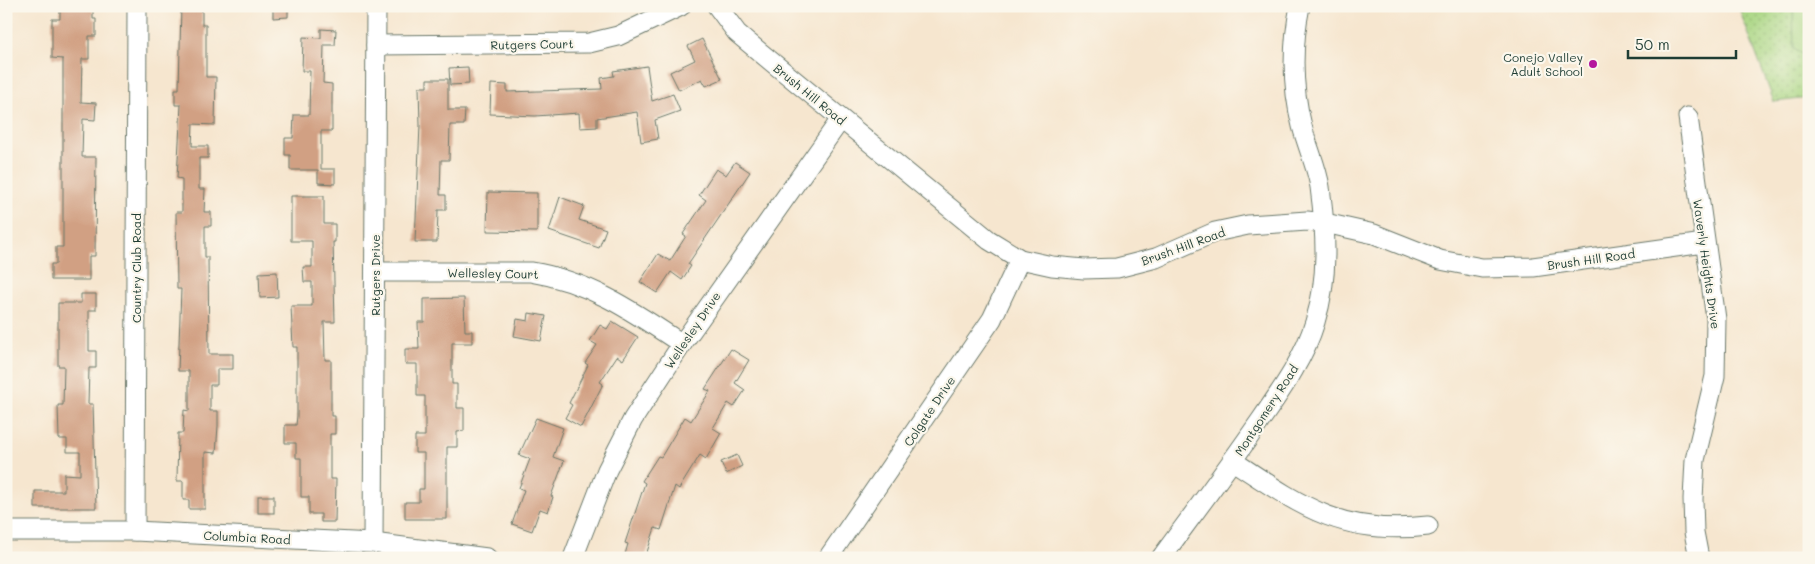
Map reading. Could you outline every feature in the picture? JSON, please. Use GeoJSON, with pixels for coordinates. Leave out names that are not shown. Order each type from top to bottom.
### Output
{"type":"FeatureCollection","features":[{"type":"Feature","properties":{"kind":"street","name":"Country Club Road"},"geometry":{"type":"LineString","coordinates":[[135,531],[138,6]]}},
{"type":"Feature","properties":{"kind":"street","name":"Rutgers Drive"},"geometry":{"type":"LineString","coordinates":[[373,544],[376,6]]}},
{"type":"Feature","properties":{"kind":"street","name":"Rutgers Court"},"geometry":{"type":"LineString","coordinates":[[376,45],[589,43],[618,36],[681,6]]}},
{"type":"Feature","properties":{"kind":"street","name":"Brush Hill Road"},"geometry":{"type":"LineString","coordinates":[[717,6],[737,33],[977,231],[1020,259],[1076,268],[1117,268],[1156,258],[1215,232],[1248,225],[1325,223],[1374,234],[1440,260],[1482,268],[1532,267],[1704,243]]}},
{"type":"Feature","properties":{"kind":"street","name":"Montgomery Road"},"geometry":{"type":"LineString","coordinates":[[1161,558],[1233,461],[1285,384],[1308,342],[1315,322],[1324,285],[1325,223],[1319,182],[1302,124],[1296,92],[1294,52],[1300,6]]}},
{"type":"Feature","properties":{"kind":"street","name":"Waverly Heights Drive"},"geometry":{"type":"LineString","coordinates":[[1688,117],[1716,319],[1717,352],[1715,376],[1696,460],[1693,499],[1694,532],[1699,558]]}},
{"type":"Feature","properties":{"kind":"street","name":"Wellesley Drive"},"geometry":{"type":"LineString","coordinates":[[573,558],[618,446],[682,344],[841,119]]}},
{"type":"Feature","properties":{"kind":"street","name":"Colgate Drive"},"geometry":{"type":"LineString","coordinates":[[828,558],[992,319],[1020,259]]}},
{"type":"Feature","properties":{"kind":"street","name":"Wellesley Court"},"geometry":{"type":"LineString","coordinates":[[376,272],[531,272],[551,275],[608,297],[682,344]]}},
{"type":"Feature","properties":{"kind":"street"},"geometry":{"type":"LineString","coordinates":[[1233,461],[1304,507],[1330,517],[1353,524],[1398,529],[1428,526]]}},
{"type":"Feature","properties":{"kind":"street","name":"Columbia Road"},"geometry":{"type":"LineString","coordinates":[[6,531],[135,531],[373,544],[487,558]]}},
{"type":"Feature","properties":{"kind":"green space"},"geometry":{"type":"Polygon","coordinates":[[[1738,6],[1809,6],[1809,98],[1774,102],[1738,6]]]}},
{"type":"Feature","properties":{"kind":"green space"},"geometry":{"type":"Polygon","coordinates":[[[1793,6],[1809,6],[1809,59],[1794,49],[1793,6]]]}},
{"type":"Feature","properties":{"kind":"building"},"geometry":{"type":"Polygon","coordinates":[[[60,6],[93,6],[93,19],[96,19],[96,36],[89,36],[89,59],[82,59],[81,102],[96,103],[95,120],[83,119],[82,157],[96,157],[95,256],[89,256],[89,280],[51,280],[51,264],[56,264],[56,247],[63,247],[63,59],[52,58],[52,19],[60,19],[60,6]]]}},
{"type":"Feature","properties":{"kind":"building"},"geometry":{"type":"Polygon","coordinates":[[[181,6],[202,6],[202,25],[206,25],[206,77],[216,77],[215,125],[193,124],[192,146],[208,146],[208,158],[199,158],[199,189],[205,189],[204,212],[211,212],[211,226],[205,226],[205,257],[208,257],[209,354],[233,354],[233,369],[217,369],[217,385],[210,385],[210,411],[218,411],[218,426],[216,453],[205,452],[205,509],[189,509],[189,500],[183,500],[183,481],[177,481],[178,433],[183,433],[184,410],[189,411],[189,371],[178,371],[181,289],[177,289],[176,212],[182,212],[182,179],[177,178],[181,105],[175,105],[175,89],[179,89],[181,6]]]}},
{"type":"Feature","properties":{"kind":"building"},"geometry":{"type":"Polygon","coordinates":[[[273,6],[288,6],[288,17],[273,18],[273,6]]]}},
{"type":"Feature","properties":{"kind":"building"},"geometry":{"type":"Polygon","coordinates":[[[321,29],[336,30],[335,45],[324,45],[323,83],[332,84],[332,131],[321,131],[321,169],[335,169],[335,184],[318,183],[318,170],[290,170],[290,155],[285,155],[285,138],[293,138],[294,115],[309,115],[310,71],[302,71],[303,37],[321,38],[321,29]]]}},
{"type":"Feature","properties":{"kind":"building"},"geometry":{"type":"Polygon","coordinates":[[[702,39],[722,79],[706,86],[702,79],[679,90],[670,72],[695,60],[688,46],[702,39]]]}},
{"type":"Feature","properties":{"kind":"building"},"geometry":{"type":"Polygon","coordinates":[[[647,66],[652,101],[673,94],[680,111],[655,120],[658,139],[641,142],[637,112],[597,118],[597,127],[580,128],[579,113],[535,116],[490,114],[491,84],[507,85],[507,92],[602,89],[601,78],[614,76],[613,71],[647,66]]]}},
{"type":"Feature","properties":{"kind":"building"},"geometry":{"type":"Polygon","coordinates":[[[468,67],[469,84],[450,85],[449,68],[468,67]]]}},
{"type":"Feature","properties":{"kind":"building"},"geometry":{"type":"Polygon","coordinates":[[[427,79],[448,79],[448,110],[465,110],[464,125],[450,125],[449,160],[441,160],[440,195],[446,195],[446,210],[438,210],[437,242],[415,242],[420,125],[419,87],[427,87],[427,79]]]}},
{"type":"Feature","properties":{"kind":"building"},"geometry":{"type":"Polygon","coordinates":[[[735,162],[750,172],[688,264],[691,266],[682,280],[671,272],[657,293],[640,282],[658,254],[670,261],[686,236],[683,234],[706,200],[699,195],[716,169],[726,175],[735,162]]]}},
{"type":"Feature","properties":{"kind":"building"},"geometry":{"type":"Polygon","coordinates":[[[488,192],[537,193],[537,232],[487,231],[488,192]]]}},
{"type":"Feature","properties":{"kind":"building"},"geometry":{"type":"Polygon","coordinates":[[[291,196],[324,196],[324,224],[335,224],[335,242],[333,242],[335,322],[324,322],[325,360],[331,360],[331,416],[335,416],[335,434],[330,434],[330,479],[336,479],[335,522],[321,522],[321,514],[309,514],[309,497],[301,497],[301,458],[296,458],[296,443],[285,443],[285,425],[296,425],[297,416],[297,347],[293,347],[291,306],[312,306],[312,282],[304,282],[303,267],[312,267],[312,241],[291,241],[291,196]]]}},
{"type":"Feature","properties":{"kind":"building"},"geometry":{"type":"Polygon","coordinates":[[[560,197],[584,206],[579,220],[606,229],[599,248],[549,231],[560,197]]]}},
{"type":"Feature","properties":{"kind":"building"},"geometry":{"type":"Polygon","coordinates":[[[277,272],[278,297],[260,298],[259,273],[277,272]]]}},
{"type":"Feature","properties":{"kind":"building"},"geometry":{"type":"Polygon","coordinates":[[[81,294],[96,294],[96,310],[89,310],[89,351],[96,351],[96,368],[89,368],[88,404],[93,404],[96,508],[35,508],[35,491],[64,491],[64,474],[80,475],[80,452],[67,452],[67,439],[59,439],[58,405],[63,405],[64,366],[58,366],[58,303],[81,303],[81,294]]]}},
{"type":"Feature","properties":{"kind":"building"},"geometry":{"type":"Polygon","coordinates":[[[464,298],[465,331],[472,331],[472,343],[452,343],[452,384],[457,384],[457,408],[464,408],[464,431],[457,432],[457,447],[447,447],[447,519],[405,519],[405,502],[419,502],[419,489],[424,489],[424,453],[415,453],[415,436],[425,436],[425,396],[417,396],[417,364],[405,364],[405,349],[419,349],[418,322],[424,322],[424,299],[464,298]]]}},
{"type":"Feature","properties":{"kind":"building"},"geometry":{"type":"Polygon","coordinates":[[[529,313],[546,316],[541,341],[514,336],[517,319],[528,321],[529,313]]]}},
{"type":"Feature","properties":{"kind":"building"},"geometry":{"type":"Polygon","coordinates":[[[612,321],[638,337],[623,360],[617,356],[600,382],[603,384],[581,427],[565,418],[572,405],[569,403],[588,365],[585,363],[597,345],[590,341],[600,325],[607,329],[612,321]]]}},
{"type":"Feature","properties":{"kind":"building"},"geometry":{"type":"Polygon","coordinates":[[[731,349],[749,360],[735,383],[745,390],[734,407],[728,403],[713,428],[721,433],[706,459],[700,455],[679,489],[675,486],[661,530],[655,528],[645,558],[624,558],[628,544],[625,543],[645,483],[642,481],[658,456],[661,457],[685,417],[691,421],[710,391],[705,389],[731,349]]]}},
{"type":"Feature","properties":{"kind":"building"},"geometry":{"type":"Polygon","coordinates":[[[536,418],[563,428],[553,457],[564,461],[551,496],[553,497],[548,512],[540,509],[532,531],[512,524],[524,490],[519,488],[530,459],[519,455],[536,418]]]}},
{"type":"Feature","properties":{"kind":"building"},"geometry":{"type":"Polygon","coordinates":[[[737,455],[742,466],[726,474],[721,462],[737,455]]]}},
{"type":"Feature","properties":{"kind":"building"},"geometry":{"type":"Polygon","coordinates":[[[258,496],[274,496],[274,513],[258,513],[258,496]]]}},
{"type":"Feature","properties":{"kind":"place","name":"Conejo Valley Adult School"},"geometry":{"type":"Point","coordinates":[1593,64]}}]}
